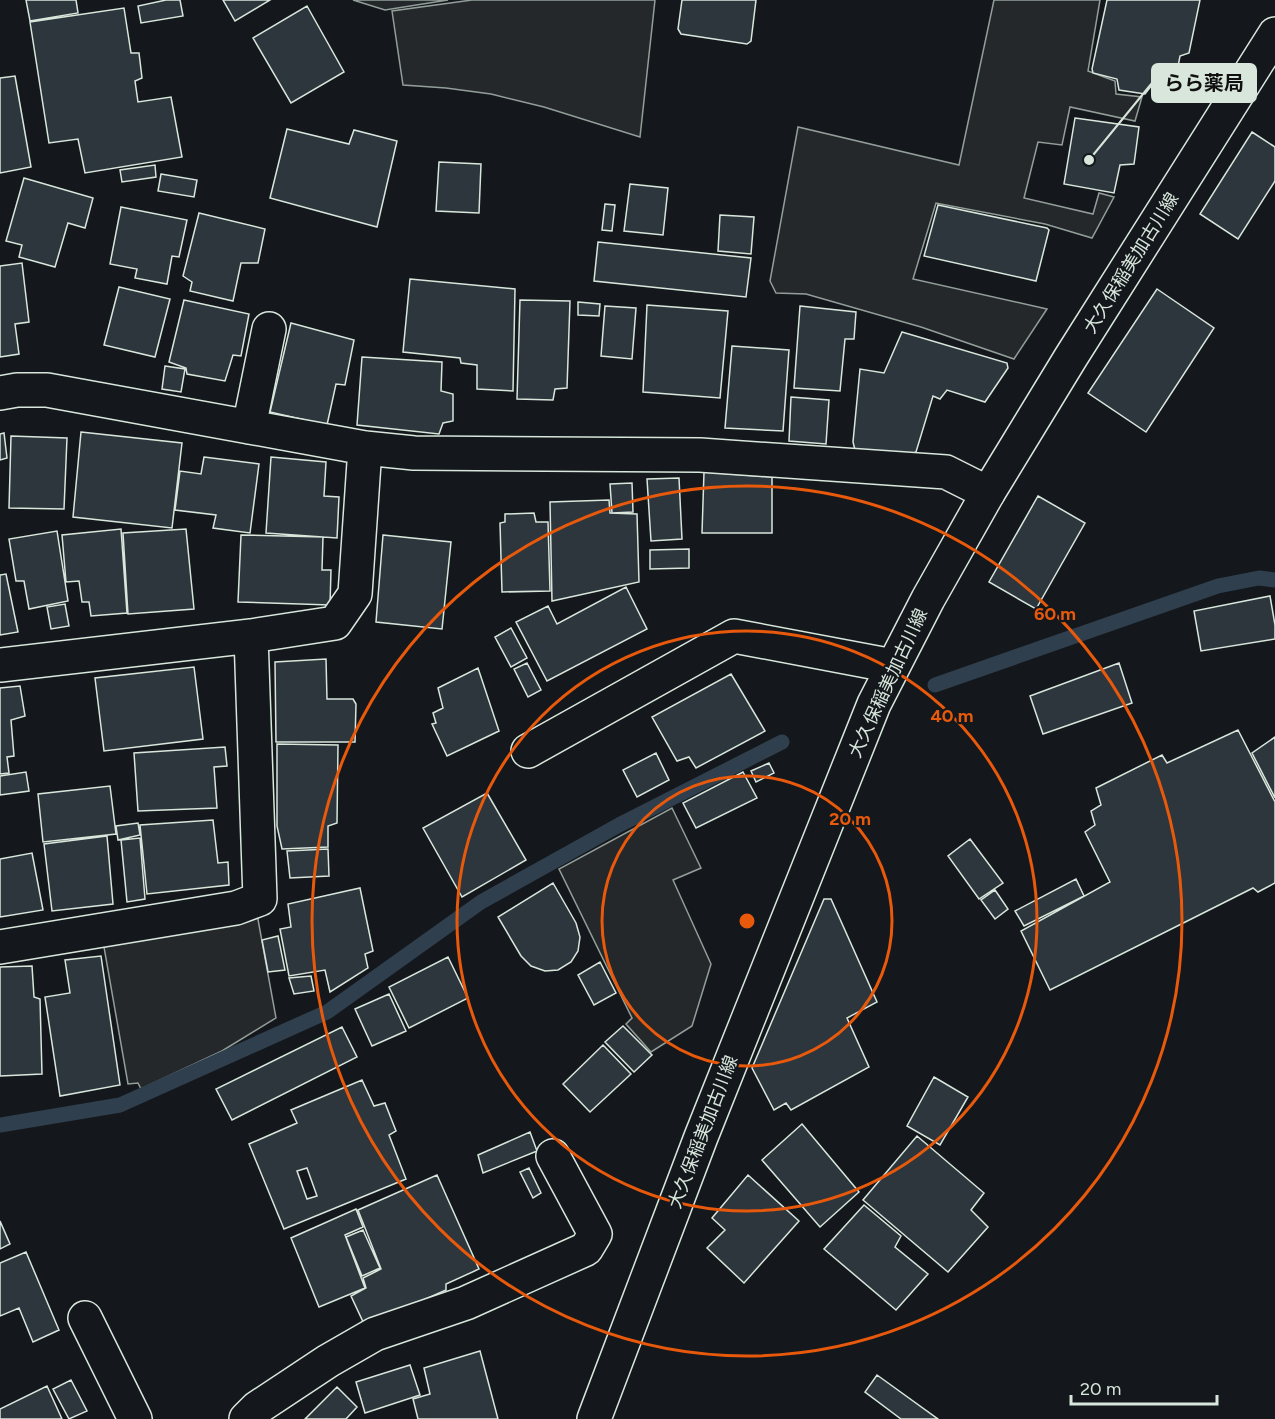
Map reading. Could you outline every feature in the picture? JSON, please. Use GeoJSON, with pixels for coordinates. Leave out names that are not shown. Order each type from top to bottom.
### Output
{"type":"FeatureCollection","features":[{"type":"Feature","properties":{"kind":"street","name":"大久保稲美加古川線"},"geometry":{"type":"LineString","coordinates":[[594,1419],[701,1137],[874,704],[928,599],[988,493],[1275,33]]}},
{"type":"Feature","properties":{"kind":"street"},"geometry":{"type":"LineString","coordinates":[[249,427],[269,329]]}},
{"type":"Feature","properties":{"kind":"street"},"geometry":{"type":"LineString","coordinates":[[0,393],[17,390],[47,390],[365,448],[414,453],[700,454],[946,472],[988,493]]}},
{"type":"Feature","properties":{"kind":"street"},"geometry":{"type":"LineString","coordinates":[[0,665],[251,636],[335,622],[355,594],[365,448]]}},
{"type":"Feature","properties":{"kind":"street"},"geometry":{"type":"LineString","coordinates":[[0,947],[236,908],[260,898],[251,636]]}},
{"type":"Feature","properties":{"kind":"street"},"geometry":{"type":"LineString","coordinates":[[528,751],[734,636],[893,666]]}},
{"type":"Feature","properties":{"kind":"street"},"geometry":{"type":"LineString","coordinates":[[246,1419],[257,1408],[328,1361],[375,1334],[466,1303],[586,1249],[595,1234],[553,1156]]}},
{"type":"Feature","properties":{"kind":"street"},"geometry":{"type":"LineString","coordinates":[[85,1318],[135,1419]]}},
{"type":"Feature","properties":{"kind":"shaded area"},"geometry":{"type":"Polygon","coordinates":[[[353,0],[448,0],[385,10],[353,0]]]}},
{"type":"Feature","properties":{"kind":"shaded area"},"geometry":{"type":"Polygon","coordinates":[[[472,0],[655,0],[640,137],[544,107],[491,94],[403,85],[392,11],[472,0]]]}},
{"type":"Feature","properties":{"kind":"shaded area"},"geometry":{"type":"Polygon","coordinates":[[[994,0],[1100,0],[1088,71],[1115,81],[1116,94],[1142,97],[1135,121],[1070,107],[1062,145],[1038,142],[1024,198],[1093,214],[1099,193],[1114,197],[1092,238],[1045,224],[936,203],[913,279],[1047,309],[1014,359],[921,327],[806,294],[776,293],[770,281],[798,127],[959,165],[994,0]]]}},
{"type":"Feature","properties":{"kind":"shaded area"},"geometry":{"type":"Polygon","coordinates":[[[672,808],[701,868],[673,880],[711,964],[692,1026],[651,1052],[626,1024],[632,1018],[559,869],[672,808]]]}},
{"type":"Feature","properties":{"kind":"shaded area"},"geometry":{"type":"Polygon","coordinates":[[[257,914],[276,1018],[222,1051],[141,1089],[138,1083],[128,1084],[104,947],[257,914]]]}},
{"type":"Feature","properties":{"kind":"building"},"geometry":{"type":"Polygon","coordinates":[[[26,0],[76,0],[78,13],[30,21],[26,0]]]}},
{"type":"Feature","properties":{"kind":"building"},"geometry":{"type":"Polygon","coordinates":[[[166,0],[180,0],[183,16],[141,23],[138,6],[166,0]]]}},
{"type":"Feature","properties":{"kind":"building"},"geometry":{"type":"Polygon","coordinates":[[[223,0],[270,0],[235,21],[223,0]]]}},
{"type":"Feature","properties":{"kind":"building"},"geometry":{"type":"Polygon","coordinates":[[[682,0],[756,0],[751,41],[747,44],[681,34],[678,29],[682,0]]]}},
{"type":"Feature","properties":{"kind":"building"},"geometry":{"type":"Polygon","coordinates":[[[1107,0],[1200,0],[1189,53],[1180,56],[1175,82],[1152,85],[1145,94],[1119,90],[1117,79],[1093,73],[1107,0]]]}},
{"type":"Feature","properties":{"kind":"building"},"geometry":{"type":"Polygon","coordinates":[[[307,6],[344,72],[291,103],[253,38],[307,6]]]}},
{"type":"Feature","properties":{"kind":"building"},"geometry":{"type":"Polygon","coordinates":[[[124,8],[131,53],[139,53],[142,78],[135,81],[138,102],[171,97],[182,157],[85,173],[78,139],[49,143],[30,22],[124,8]]]}},
{"type":"Feature","properties":{"kind":"building"},"geometry":{"type":"Polygon","coordinates":[[[15,76],[31,167],[0,173],[0,78],[15,76]]]}},
{"type":"Feature","properties":{"kind":"building"},"geometry":{"type":"Polygon","coordinates":[[[1075,118],[1139,127],[1134,164],[1120,165],[1114,193],[1064,184],[1075,118]]]}},
{"type":"Feature","properties":{"kind":"building"},"geometry":{"type":"Polygon","coordinates":[[[287,129],[349,144],[354,130],[397,141],[377,227],[270,198],[287,129]]]}},
{"type":"Feature","properties":{"kind":"building"},"geometry":{"type":"Polygon","coordinates":[[[1252,132],[1275,147],[1275,181],[1238,239],[1200,214],[1252,132]]]}},
{"type":"Feature","properties":{"kind":"building"},"geometry":{"type":"Polygon","coordinates":[[[439,162],[481,164],[479,213],[436,211],[439,162]]]}},
{"type":"Feature","properties":{"kind":"building"},"geometry":{"type":"Polygon","coordinates":[[[155,165],[156,177],[122,182],[120,170],[155,165]]]}},
{"type":"Feature","properties":{"kind":"building"},"geometry":{"type":"Polygon","coordinates":[[[161,174],[197,180],[194,197],[158,191],[161,174]]]}},
{"type":"Feature","properties":{"kind":"building"},"geometry":{"type":"Polygon","coordinates":[[[24,178],[93,198],[85,228],[68,223],[55,267],[19,257],[22,245],[6,241],[24,178]]]}},
{"type":"Feature","properties":{"kind":"building"},"geometry":{"type":"Polygon","coordinates":[[[630,184],[668,188],[663,235],[624,231],[630,184]]]}},
{"type":"Feature","properties":{"kind":"building"},"geometry":{"type":"Polygon","coordinates":[[[605,204],[615,205],[612,231],[602,230],[605,204]]]}},
{"type":"Feature","properties":{"kind":"building"},"geometry":{"type":"Polygon","coordinates":[[[938,205],[1047,228],[1049,230],[1036,281],[924,256],[938,205]]]}},
{"type":"Feature","properties":{"kind":"building"},"geometry":{"type":"Polygon","coordinates":[[[121,207],[187,220],[179,257],[172,256],[167,284],[135,278],[137,269],[110,264],[121,207]]]}},
{"type":"Feature","properties":{"kind":"building"},"geometry":{"type":"Polygon","coordinates":[[[199,213],[265,229],[258,263],[241,263],[233,301],[190,291],[192,282],[183,276],[199,213]]]}},
{"type":"Feature","properties":{"kind":"building"},"geometry":{"type":"Polygon","coordinates":[[[720,215],[754,217],[751,254],[718,251],[720,215]]]}},
{"type":"Feature","properties":{"kind":"building"},"geometry":{"type":"Polygon","coordinates":[[[598,242],[751,258],[746,297],[594,281],[598,242]]]}},
{"type":"Feature","properties":{"kind":"building"},"geometry":{"type":"Polygon","coordinates":[[[22,263],[29,322],[15,324],[19,354],[0,357],[0,266],[22,263]]]}},
{"type":"Feature","properties":{"kind":"building"},"geometry":{"type":"Polygon","coordinates":[[[410,279],[515,289],[513,391],[477,389],[477,365],[461,363],[460,358],[403,352],[410,279]]]}},
{"type":"Feature","properties":{"kind":"building"},"geometry":{"type":"Polygon","coordinates":[[[119,287],[170,299],[155,357],[104,345],[119,287]]]}},
{"type":"Feature","properties":{"kind":"building"},"geometry":{"type":"Polygon","coordinates":[[[1157,289],[1214,328],[1146,432],[1088,393],[1157,289]]]}},
{"type":"Feature","properties":{"kind":"building"},"geometry":{"type":"Polygon","coordinates":[[[184,300],[249,314],[241,356],[233,355],[225,381],[187,374],[186,368],[169,362],[184,300]]]}},
{"type":"Feature","properties":{"kind":"building"},"geometry":{"type":"Polygon","coordinates":[[[520,300],[570,301],[567,388],[555,389],[553,400],[517,399],[520,300]]]}},
{"type":"Feature","properties":{"kind":"building"},"geometry":{"type":"Polygon","coordinates":[[[578,302],[600,304],[599,316],[578,315],[578,302]]]}},
{"type":"Feature","properties":{"kind":"building"},"geometry":{"type":"Polygon","coordinates":[[[647,305],[728,311],[720,398],[643,392],[647,305]]]}},
{"type":"Feature","properties":{"kind":"building"},"geometry":{"type":"Polygon","coordinates":[[[605,306],[636,308],[632,359],[601,356],[605,306]]]}},
{"type":"Feature","properties":{"kind":"building"},"geometry":{"type":"Polygon","coordinates":[[[800,306],[856,312],[854,339],[845,339],[840,391],[794,388],[800,306]]]}},
{"type":"Feature","properties":{"kind":"building"},"geometry":{"type":"Polygon","coordinates":[[[291,323],[354,340],[345,385],[336,384],[327,425],[270,412],[291,323]]]}},
{"type":"Feature","properties":{"kind":"building"},"geometry":{"type":"Polygon","coordinates":[[[902,332],[1007,363],[1008,368],[985,402],[947,390],[940,399],[933,396],[916,452],[909,455],[855,450],[853,442],[860,369],[884,373],[902,332]]]}},
{"type":"Feature","properties":{"kind":"building"},"geometry":{"type":"Polygon","coordinates":[[[732,346],[789,350],[783,431],[725,428],[732,346]]]}},
{"type":"Feature","properties":{"kind":"building"},"geometry":{"type":"Polygon","coordinates":[[[362,357],[442,362],[441,391],[453,394],[453,421],[443,423],[439,434],[357,425],[362,357]]]}},
{"type":"Feature","properties":{"kind":"building"},"geometry":{"type":"Polygon","coordinates":[[[165,366],[185,369],[181,392],[162,389],[165,366]]]}},
{"type":"Feature","properties":{"kind":"building"},"geometry":{"type":"Polygon","coordinates":[[[791,397],[829,400],[826,444],[789,441],[791,397]]]}},
{"type":"Feature","properties":{"kind":"building"},"geometry":{"type":"Polygon","coordinates":[[[81,432],[182,443],[172,528],[73,517],[81,432]]]}},
{"type":"Feature","properties":{"kind":"building"},"geometry":{"type":"Polygon","coordinates":[[[4,433],[7,458],[0,460],[0,434],[4,433]]]}},
{"type":"Feature","properties":{"kind":"building"},"geometry":{"type":"Polygon","coordinates":[[[11,436],[67,438],[64,509],[9,508],[11,436]]]}},
{"type":"Feature","properties":{"kind":"building"},"geometry":{"type":"Polygon","coordinates":[[[204,457],[259,464],[250,533],[213,528],[216,515],[175,510],[180,471],[201,474],[204,457]]]}},
{"type":"Feature","properties":{"kind":"building"},"geometry":{"type":"Polygon","coordinates":[[[271,457],[326,462],[324,496],[339,497],[337,538],[266,533],[271,457]]]}},
{"type":"Feature","properties":{"kind":"building"},"geometry":{"type":"Polygon","coordinates":[[[704,472],[772,477],[772,533],[702,533],[704,472]]]}},
{"type":"Feature","properties":{"kind":"building"},"geometry":{"type":"Polygon","coordinates":[[[679,478],[682,539],[651,541],[647,479],[679,478]]]}},
{"type":"Feature","properties":{"kind":"building"},"geometry":{"type":"Polygon","coordinates":[[[632,483],[633,512],[612,513],[610,484],[632,483]]]}},
{"type":"Feature","properties":{"kind":"building"},"geometry":{"type":"Polygon","coordinates":[[[1038,496],[1085,523],[1036,609],[989,582],[1038,496]]]}},
{"type":"Feature","properties":{"kind":"building"},"geometry":{"type":"Polygon","coordinates":[[[609,500],[610,513],[637,514],[639,582],[552,601],[550,502],[609,500]]]}},
{"type":"Feature","properties":{"kind":"building"},"geometry":{"type":"Polygon","coordinates":[[[534,513],[536,522],[548,522],[550,591],[502,592],[500,523],[505,522],[505,514],[534,513]]]}},
{"type":"Feature","properties":{"kind":"building"},"geometry":{"type":"Polygon","coordinates":[[[121,529],[127,613],[91,616],[89,602],[82,602],[79,581],[66,582],[62,535],[121,529]]]}},
{"type":"Feature","properties":{"kind":"building"},"geometry":{"type":"Polygon","coordinates":[[[186,529],[194,609],[128,614],[123,533],[186,529]]]}},
{"type":"Feature","properties":{"kind":"building"},"geometry":{"type":"Polygon","coordinates":[[[57,531],[68,601],[29,609],[24,581],[16,581],[9,539],[57,531]]]}},
{"type":"Feature","properties":{"kind":"building"},"geometry":{"type":"Polygon","coordinates":[[[241,535],[323,537],[322,570],[331,570],[330,605],[238,602],[241,535]]]}},
{"type":"Feature","properties":{"kind":"building"},"geometry":{"type":"Polygon","coordinates":[[[383,535],[451,542],[442,629],[376,622],[383,535]]]}},
{"type":"Feature","properties":{"kind":"building"},"geometry":{"type":"Polygon","coordinates":[[[689,549],[689,568],[650,569],[650,550],[689,549]]]}},
{"type":"Feature","properties":{"kind":"building"},"geometry":{"type":"Polygon","coordinates":[[[6,574],[18,632],[0,635],[0,575],[6,574]]]}},
{"type":"Feature","properties":{"kind":"building"},"geometry":{"type":"Polygon","coordinates":[[[626,587],[647,629],[547,681],[516,622],[548,606],[557,624],[626,587]]]}},
{"type":"Feature","properties":{"kind":"building"},"geometry":{"type":"Polygon","coordinates":[[[1270,596],[1275,639],[1201,651],[1194,611],[1270,596]]]}},
{"type":"Feature","properties":{"kind":"building"},"geometry":{"type":"Polygon","coordinates":[[[65,604],[69,626],[51,629],[47,607],[65,604]]]}},
{"type":"Feature","properties":{"kind":"building"},"geometry":{"type":"Polygon","coordinates":[[[511,628],[527,658],[511,667],[495,637],[511,628]]]}},
{"type":"Feature","properties":{"kind":"building"},"geometry":{"type":"Polygon","coordinates":[[[326,659],[327,699],[353,699],[356,704],[355,742],[276,742],[275,662],[326,659]]]}},
{"type":"Feature","properties":{"kind":"building"},"geometry":{"type":"Polygon","coordinates":[[[527,663],[541,690],[528,697],[514,669],[527,663]]]}},
{"type":"Feature","properties":{"kind":"building"},"geometry":{"type":"Polygon","coordinates":[[[1119,663],[1132,703],[1043,734],[1030,696],[1119,663]]]}},
{"type":"Feature","properties":{"kind":"building"},"geometry":{"type":"Polygon","coordinates":[[[194,667],[203,739],[104,751],[95,678],[194,667]]]}},
{"type":"Feature","properties":{"kind":"building"},"geometry":{"type":"Polygon","coordinates":[[[478,668],[499,731],[447,756],[432,724],[436,723],[433,713],[443,708],[438,688],[478,668]]]}},
{"type":"Feature","properties":{"kind":"building"},"geometry":{"type":"Polygon","coordinates":[[[731,674],[765,731],[696,768],[689,757],[677,761],[652,717],[731,674]]]}},
{"type":"Feature","properties":{"kind":"building"},"geometry":{"type":"Polygon","coordinates":[[[20,686],[25,716],[11,720],[14,756],[7,757],[9,773],[0,774],[0,688],[20,686]]]}},
{"type":"Feature","properties":{"kind":"building"},"geometry":{"type":"Polygon","coordinates":[[[1238,730],[1275,802],[1275,883],[1258,892],[1253,888],[1050,990],[1021,931],[1110,882],[1085,832],[1095,825],[1091,811],[1101,805],[1096,788],[1162,755],[1167,763],[1238,730]]]}},
{"type":"Feature","properties":{"kind":"building"},"geometry":{"type":"Polygon","coordinates":[[[1275,737],[1275,798],[1252,753],[1275,737]]]}},
{"type":"Feature","properties":{"kind":"building"},"geometry":{"type":"Polygon","coordinates":[[[277,744],[338,745],[337,823],[328,826],[328,847],[282,849],[277,826],[277,744]]]}},
{"type":"Feature","properties":{"kind":"building"},"geometry":{"type":"Polygon","coordinates":[[[225,747],[227,766],[214,767],[217,808],[138,811],[134,753],[225,747]]]}},
{"type":"Feature","properties":{"kind":"building"},"geometry":{"type":"Polygon","coordinates":[[[656,753],[669,780],[637,797],[623,770],[656,753]]]}},
{"type":"Feature","properties":{"kind":"building"},"geometry":{"type":"Polygon","coordinates":[[[769,763],[774,773],[756,782],[751,771],[769,763]]]}},
{"type":"Feature","properties":{"kind":"building"},"geometry":{"type":"Polygon","coordinates":[[[26,772],[29,791],[0,795],[0,776],[26,772]]]}},
{"type":"Feature","properties":{"kind":"building"},"geometry":{"type":"Polygon","coordinates":[[[743,772],[757,798],[696,828],[683,803],[743,772]]]}},
{"type":"Feature","properties":{"kind":"building"},"geometry":{"type":"Polygon","coordinates":[[[110,786],[116,834],[43,842],[38,794],[110,786]]]}},
{"type":"Feature","properties":{"kind":"building"},"geometry":{"type":"Polygon","coordinates":[[[487,793],[526,860],[462,897],[423,828],[487,793]]]}},
{"type":"Feature","properties":{"kind":"building"},"geometry":{"type":"Polygon","coordinates":[[[213,820],[218,863],[228,862],[229,885],[147,894],[140,825],[213,820]]]}},
{"type":"Feature","properties":{"kind":"building"},"geometry":{"type":"Polygon","coordinates":[[[138,823],[140,835],[118,840],[116,826],[138,823]]]}},
{"type":"Feature","properties":{"kind":"building"},"geometry":{"type":"Polygon","coordinates":[[[107,836],[113,904],[52,911],[44,844],[107,836]]]}},
{"type":"Feature","properties":{"kind":"building"},"geometry":{"type":"Polygon","coordinates":[[[140,838],[145,899],[127,902],[121,840],[140,838]]]}},
{"type":"Feature","properties":{"kind":"building"},"geometry":{"type":"Polygon","coordinates":[[[970,839],[1003,883],[979,899],[948,856],[970,839]]]}},
{"type":"Feature","properties":{"kind":"building"},"geometry":{"type":"Polygon","coordinates":[[[328,849],[329,876],[290,878],[287,851],[328,849]]]}},
{"type":"Feature","properties":{"kind":"building"},"geometry":{"type":"Polygon","coordinates":[[[32,853],[43,910],[0,917],[0,859],[32,853]]]}},
{"type":"Feature","properties":{"kind":"building"},"geometry":{"type":"Polygon","coordinates":[[[1076,879],[1084,896],[1024,926],[1015,911],[1076,879]]]}},
{"type":"Feature","properties":{"kind":"building"},"geometry":{"type":"Polygon","coordinates":[[[553,883],[576,923],[580,937],[578,951],[571,962],[558,970],[545,971],[531,966],[521,956],[498,917],[553,883]]]}},
{"type":"Feature","properties":{"kind":"building"},"geometry":{"type":"Polygon","coordinates":[[[360,888],[373,951],[365,954],[368,968],[330,992],[325,970],[289,976],[280,929],[291,927],[288,904],[360,888]]]}},
{"type":"Feature","properties":{"kind":"building"},"geometry":{"type":"Polygon","coordinates":[[[995,890],[1008,909],[995,919],[981,900],[995,890]]]}},
{"type":"Feature","properties":{"kind":"building"},"geometry":{"type":"Polygon","coordinates":[[[824,899],[831,899],[877,1002],[847,1018],[869,1067],[791,1110],[786,1103],[774,1110],[752,1068],[824,899]]]}},
{"type":"Feature","properties":{"kind":"building"},"geometry":{"type":"Polygon","coordinates":[[[278,936],[285,970],[268,972],[262,940],[278,936]]]}},
{"type":"Feature","properties":{"kind":"building"},"geometry":{"type":"Polygon","coordinates":[[[101,956],[120,1085],[60,1096],[45,997],[70,993],[65,960],[101,956]]]}},
{"type":"Feature","properties":{"kind":"building"},"geometry":{"type":"Polygon","coordinates":[[[448,957],[468,998],[409,1028],[389,987],[448,957]]]}},
{"type":"Feature","properties":{"kind":"building"},"geometry":{"type":"Polygon","coordinates":[[[600,962],[616,993],[594,1005],[578,975],[600,962]]]}},
{"type":"Feature","properties":{"kind":"building"},"geometry":{"type":"Polygon","coordinates":[[[32,966],[34,997],[40,999],[42,1074],[0,1076],[0,967],[32,966]]]}},
{"type":"Feature","properties":{"kind":"building"},"geometry":{"type":"Polygon","coordinates":[[[311,976],[314,991],[294,994],[289,978],[311,976]]]}},
{"type":"Feature","properties":{"kind":"building"},"geometry":{"type":"Polygon","coordinates":[[[389,994],[406,1031],[372,1046],[355,1009],[389,994]]]}},
{"type":"Feature","properties":{"kind":"building"},"geometry":{"type":"Polygon","coordinates":[[[623,1026],[652,1055],[634,1072],[605,1042],[623,1026]]]}},
{"type":"Feature","properties":{"kind":"building"},"geometry":{"type":"Polygon","coordinates":[[[342,1027],[357,1057],[232,1120],[216,1089],[342,1027]]]}},
{"type":"Feature","properties":{"kind":"building"},"geometry":{"type":"Polygon","coordinates":[[[603,1045],[631,1074],[590,1112],[563,1084],[603,1045]]]}},
{"type":"Feature","properties":{"kind":"building"},"geometry":{"type":"Polygon","coordinates":[[[934,1077],[968,1097],[940,1145],[907,1126],[934,1077]]]}},
{"type":"Feature","properties":{"kind":"building"},"geometry":{"type":"Polygon","coordinates":[[[362,1080],[374,1106],[385,1103],[396,1131],[389,1135],[406,1179],[284,1229],[249,1144],[297,1123],[291,1110],[362,1080]],[[307,1168],[297,1171],[307,1199],[317,1196],[307,1168]]]}},
{"type":"Feature","properties":{"kind":"building"},"geometry":{"type":"Polygon","coordinates":[[[802,1124],[859,1192],[820,1227],[762,1160],[802,1124]]]}},
{"type":"Feature","properties":{"kind":"building"},"geometry":{"type":"Polygon","coordinates":[[[530,1132],[537,1151],[483,1173],[478,1155],[530,1132]]]}},
{"type":"Feature","properties":{"kind":"building"},"geometry":{"type":"Polygon","coordinates":[[[917,1136],[984,1193],[971,1210],[988,1227],[948,1272],[863,1200],[917,1136]]]}},
{"type":"Feature","properties":{"kind":"building"},"geometry":{"type":"Polygon","coordinates":[[[529,1168],[541,1193],[533,1198],[520,1172],[529,1168]]]}},
{"type":"Feature","properties":{"kind":"building"},"geometry":{"type":"Polygon","coordinates":[[[437,1175],[479,1269],[446,1284],[446,1290],[365,1326],[351,1296],[366,1288],[363,1278],[381,1269],[358,1210],[437,1175]]]}},
{"type":"Feature","properties":{"kind":"building"},"geometry":{"type":"Polygon","coordinates":[[[748,1175],[799,1221],[744,1283],[707,1248],[725,1230],[712,1218],[748,1175]]]}},
{"type":"Feature","properties":{"kind":"building"},"geometry":{"type":"Polygon","coordinates":[[[864,1205],[901,1236],[895,1247],[928,1274],[896,1310],[824,1249],[864,1205]]]}},
{"type":"Feature","properties":{"kind":"building"},"geometry":{"type":"Polygon","coordinates":[[[356,1209],[363,1227],[345,1235],[365,1288],[319,1307],[291,1238],[356,1209]]]}},
{"type":"Feature","properties":{"kind":"building"},"geometry":{"type":"Polygon","coordinates":[[[0,1221],[10,1244],[0,1249],[0,1221]]]}},
{"type":"Feature","properties":{"kind":"building"},"geometry":{"type":"Polygon","coordinates":[[[363,1230],[380,1268],[362,1276],[346,1237],[363,1230]]]}},
{"type":"Feature","properties":{"kind":"building"},"geometry":{"type":"Polygon","coordinates":[[[26,1252],[59,1330],[33,1342],[19,1308],[0,1316],[0,1263],[26,1252]]]}},
{"type":"Feature","properties":{"kind":"building"},"geometry":{"type":"Polygon","coordinates":[[[480,1351],[498,1419],[418,1419],[413,1399],[430,1394],[424,1368],[480,1351]]]}},
{"type":"Feature","properties":{"kind":"building"},"geometry":{"type":"Polygon","coordinates":[[[410,1365],[420,1395],[365,1413],[356,1382],[410,1365]]]}},
{"type":"Feature","properties":{"kind":"building"},"geometry":{"type":"Polygon","coordinates":[[[877,1375],[938,1419],[901,1419],[865,1392],[877,1375]]]}},
{"type":"Feature","properties":{"kind":"building"},"geometry":{"type":"Polygon","coordinates":[[[71,1380],[87,1411],[69,1419],[53,1389],[71,1380]]]}},
{"type":"Feature","properties":{"kind":"building"},"geometry":{"type":"Polygon","coordinates":[[[47,1386],[62,1419],[0,1419],[0,1409],[47,1386]]]}},
{"type":"Feature","properties":{"kind":"building"},"geometry":{"type":"Polygon","coordinates":[[[337,1387],[357,1407],[346,1419],[305,1419],[337,1387]]]}},
{"type":"Feature","properties":{"kind":"waterway"},"geometry":{"type":"LineString","coordinates":[[935,685],[1218,586],[1259,578],[1275,580]]}},
{"type":"Feature","properties":{"kind":"waterway"},"geometry":{"type":"LineString","coordinates":[[0,1125],[120,1105],[327,1012],[481,902],[619,825],[782,742]]}},
{"type":"Feature","properties":{"kind":"place","name":"らら薬局"},"geometry":{"type":"Point","coordinates":[1089,160]}}]}
